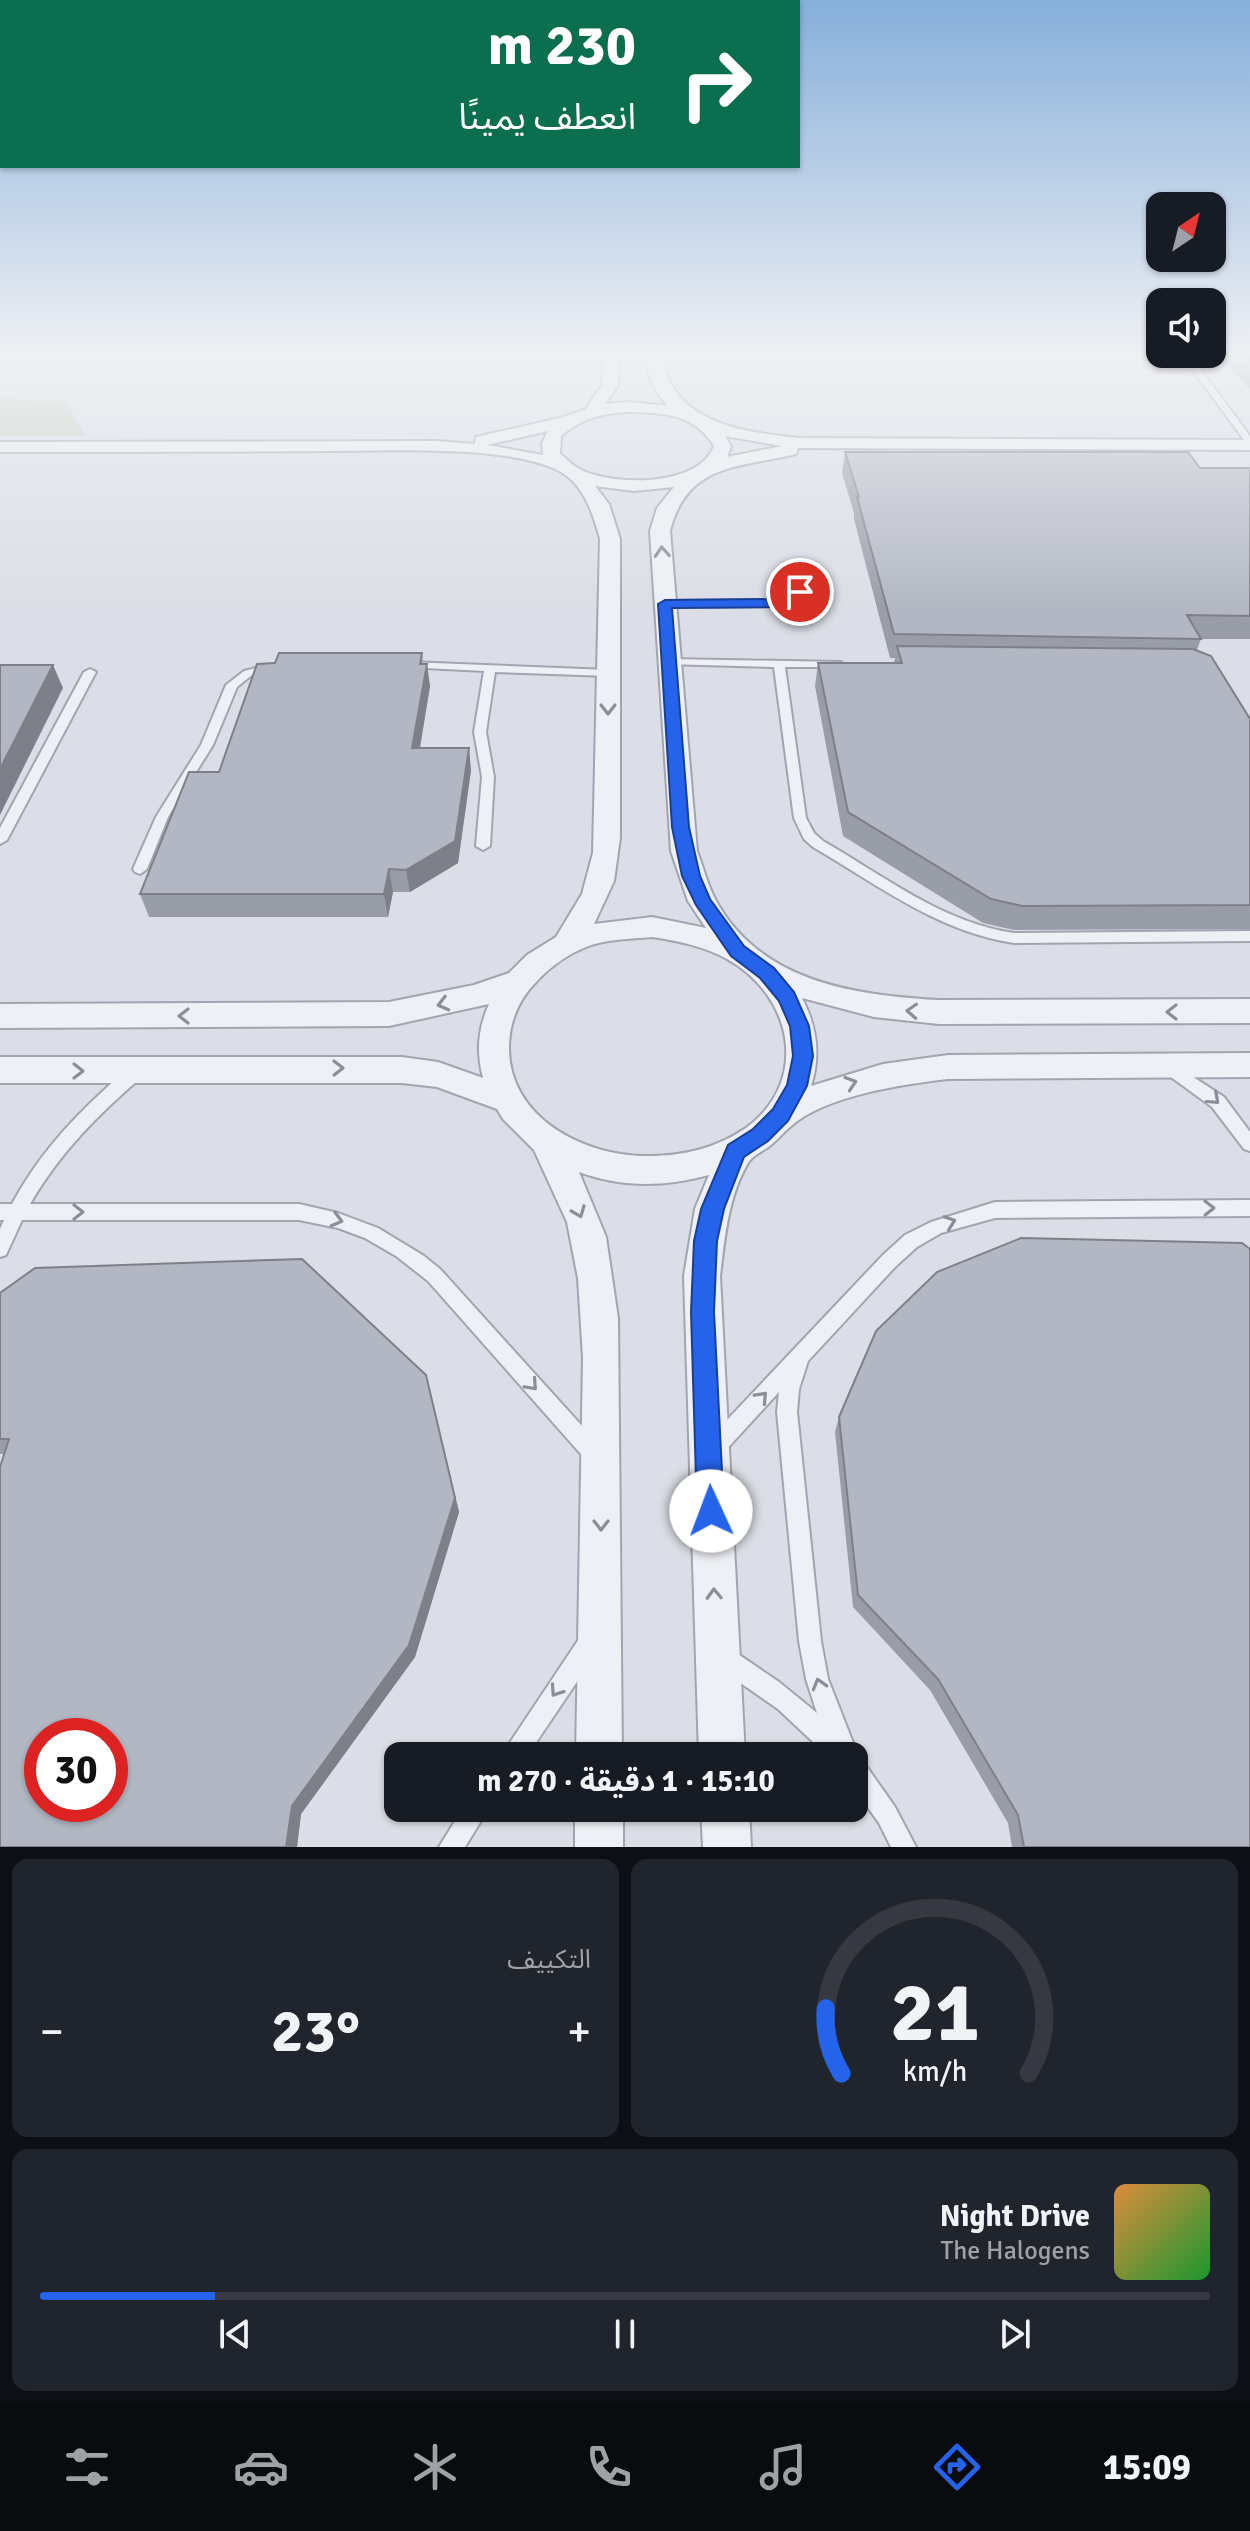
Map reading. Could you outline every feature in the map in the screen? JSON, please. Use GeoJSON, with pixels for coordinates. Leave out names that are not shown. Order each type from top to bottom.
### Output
{"type":"FeatureCollection","features":[{"type":"Feature","properties":{"kind":"street"},"geometry":{"type":"LineString","coordinates":[[437,446],[501,437]]}},
{"type":"Feature","properties":{"kind":"street"},"geometry":{"type":"LineString","coordinates":[[552,437],[551,454],[600,504],[608,530],[607,859],[594,902],[566,944]]}},
{"type":"Feature","properties":{"kind":"street"},"geometry":{"type":"LineString","coordinates":[[714,465],[722,455],[724,445],[721,437]]}},
{"type":"Feature","properties":{"kind":"street"},"geometry":{"type":"LineString","coordinates":[[759,437],[831,445],[1250,443]]}},
{"type":"Feature","properties":{"kind":"street"},"geometry":{"type":"LineString","coordinates":[[737,951],[702,901],[684,851],[665,604],[662,519],[673,497],[691,478],[714,465],[831,445]]}},
{"type":"Feature","properties":{"kind":"street"},"geometry":{"type":"LineString","coordinates":[[0,447],[437,446],[515,453],[594,481],[644,486],[691,478]]}},
{"type":"Feature","properties":{"kind":"street"},"geometry":{"type":"LineString","coordinates":[[767,973],[787,997],[800,1026],[803,1056],[797,1086],[781,1115],[761,1135],[736,1151],[699,1166],[619,1170],[580,1159],[546,1141],[523,1122],[506,1099],[493,1068],[492,1037],[500,1007],[517,981],[539,960],[566,944],[608,931],[652,927],[697,934],[737,951],[767,973],[806,990],[849,1002],[894,1009],[939,1012],[1250,1011]]}},
{"type":"Feature","properties":{"kind":"street"},"geometry":{"type":"LineString","coordinates":[[0,1016],[389,1014],[434,1007],[517,981]]}},
{"type":"Feature","properties":{"kind":"street"},"geometry":{"type":"LineString","coordinates":[[781,1115],[818,1095],[859,1080],[903,1070],[1250,1065]]}},
{"type":"Feature","properties":{"kind":"street"},"geometry":{"type":"LineString","coordinates":[[0,1070],[402,1070],[450,1078],[506,1099]]}},
{"type":"Feature","properties":{"kind":"street"},"geometry":{"type":"LineString","coordinates":[[546,1141],[581,1214],[592,1251],[602,1358],[599,1742]]}},
{"type":"Feature","properties":{"kind":"street"},"geometry":{"type":"LineString","coordinates":[[721,1742],[703,1264],[712,1209],[736,1151]]}},
{"type":"Feature","properties":{"kind":"street"},"geometry":{"type":"LineString","coordinates":[[599,1822],[599,1847]]}},
{"type":"Feature","properties":{"kind":"street"},"geometry":{"type":"LineString","coordinates":[[726,1822],[727,1847]]}},
{"type":"Feature","properties":{"kind":"lane"},"geometry":{"type":"LineString","coordinates":[[665,604],[780,603],[800,592]]}},
{"type":"Feature","properties":{"kind":"lane"},"geometry":{"type":"LineString","coordinates":[[669,662],[857,664]]}},
{"type":"Feature","properties":{"kind":"lane"},"geometry":{"type":"LineString","coordinates":[[779,663],[800,818],[809,836],[818,844],[983,935],[1014,938],[1250,936]]}},
{"type":"Feature","properties":{"kind":"lane"},"geometry":{"type":"LineString","coordinates":[[389,665],[609,673]]}},
{"type":"Feature","properties":{"kind":"lane"},"geometry":{"type":"LineString","coordinates":[[140,869],[162,817],[207,745],[232,685],[248,673],[282,666]]}},
{"type":"Feature","properties":{"kind":"lane"},"geometry":{"type":"LineString","coordinates":[[483,846],[488,777],[480,732],[490,671]]}},
{"type":"Feature","properties":{"kind":"lane"},"geometry":{"type":"LineString","coordinates":[[0,840],[90,672]]}},
{"type":"Feature","properties":{"kind":"lane"},"geometry":{"type":"LineString","coordinates":[[1166,1066],[1218,1102],[1250,1144]]}},
{"type":"Feature","properties":{"kind":"lane"},"geometry":{"type":"LineString","coordinates":[[0,1249],[7,1212],[61,1144],[111,1093],[139,1071]]}},
{"type":"Feature","properties":{"kind":"lane"},"geometry":{"type":"LineString","coordinates":[[708,1454],[889,1261],[911,1241],[965,1216],[995,1210],[1250,1208]]}},
{"type":"Feature","properties":{"kind":"lane"},"geometry":{"type":"LineString","coordinates":[[7,1212],[299,1212],[337,1219],[373,1232],[405,1251],[434,1275],[601,1461]]}},
{"type":"Feature","properties":{"kind":"lane"},"geometry":{"type":"LineString","coordinates":[[805,1351],[789,1389],[787,1412],[808,1625],[817,1679],[841,1742]]}},
{"type":"Feature","properties":{"kind":"lane"},"geometry":{"type":"LineString","coordinates":[[522,1742],[600,1627]]}},
{"type":"Feature","properties":{"kind":"lane"},"geometry":{"type":"LineString","coordinates":[[717,1653],[773,1688],[832,1742]]}},
{"type":"Feature","properties":{"kind":"lane"},"geometry":{"type":"LineString","coordinates":[[868,1788],[904,1847]]}},
{"type":"Feature","properties":{"kind":"lane"},"geometry":{"type":"LineString","coordinates":[[451,1847],[468,1822]]}},
{"type":"Feature","properties":{"kind":"building"},"geometry":{"type":"Polygon","coordinates":[[[845,452],[1188,452],[1200,468],[1250,468],[1250,616],[1187,615],[1201,639],[894,634],[845,452]]]}},
{"type":"Feature","properties":{"kind":"building"},"geometry":{"type":"Polygon","coordinates":[[[897,646],[1193,649],[1211,656],[1250,719],[1250,905],[1022,906],[991,899],[848,812],[818,663],[902,663],[897,646]]]}},
{"type":"Feature","properties":{"kind":"building"},"geometry":{"type":"Polygon","coordinates":[[[279,653],[422,653],[420,664],[427,664],[412,748],[469,748],[455,841],[406,870],[389,869],[384,894],[140,894],[189,772],[219,772],[257,664],[275,663],[279,653]]]}},
{"type":"Feature","properties":{"kind":"building"},"geometry":{"type":"Polygon","coordinates":[[[0,665],[53,665],[0,769],[0,665]]]}},
{"type":"Feature","properties":{"kind":"building"},"geometry":{"type":"Polygon","coordinates":[[[1021,1238],[1242,1243],[1250,1249],[1250,1847],[1024,1847],[1018,1815],[938,1679],[858,1595],[839,1417],[876,1331],[937,1272],[1021,1238]]]}},
{"type":"Feature","properties":{"kind":"building"},"geometry":{"type":"Polygon","coordinates":[[[302,1259],[426,1375],[455,1498],[409,1645],[292,1806],[286,1847],[0,1847],[0,1467],[9,1439],[0,1439],[0,1293],[35,1268],[302,1259]]]}},
{"type":"Feature","properties":{"kind":"route"},"geometry":{"type":"LineString","coordinates":[[711,1511],[702,1312],[705,1241],[712,1209],[736,1151],[761,1135],[781,1115],[797,1086],[803,1056],[800,1026],[787,997],[767,973],[737,951],[702,901],[691,876],[681,827],[665,604],[780,603],[800,592]]}}]}
